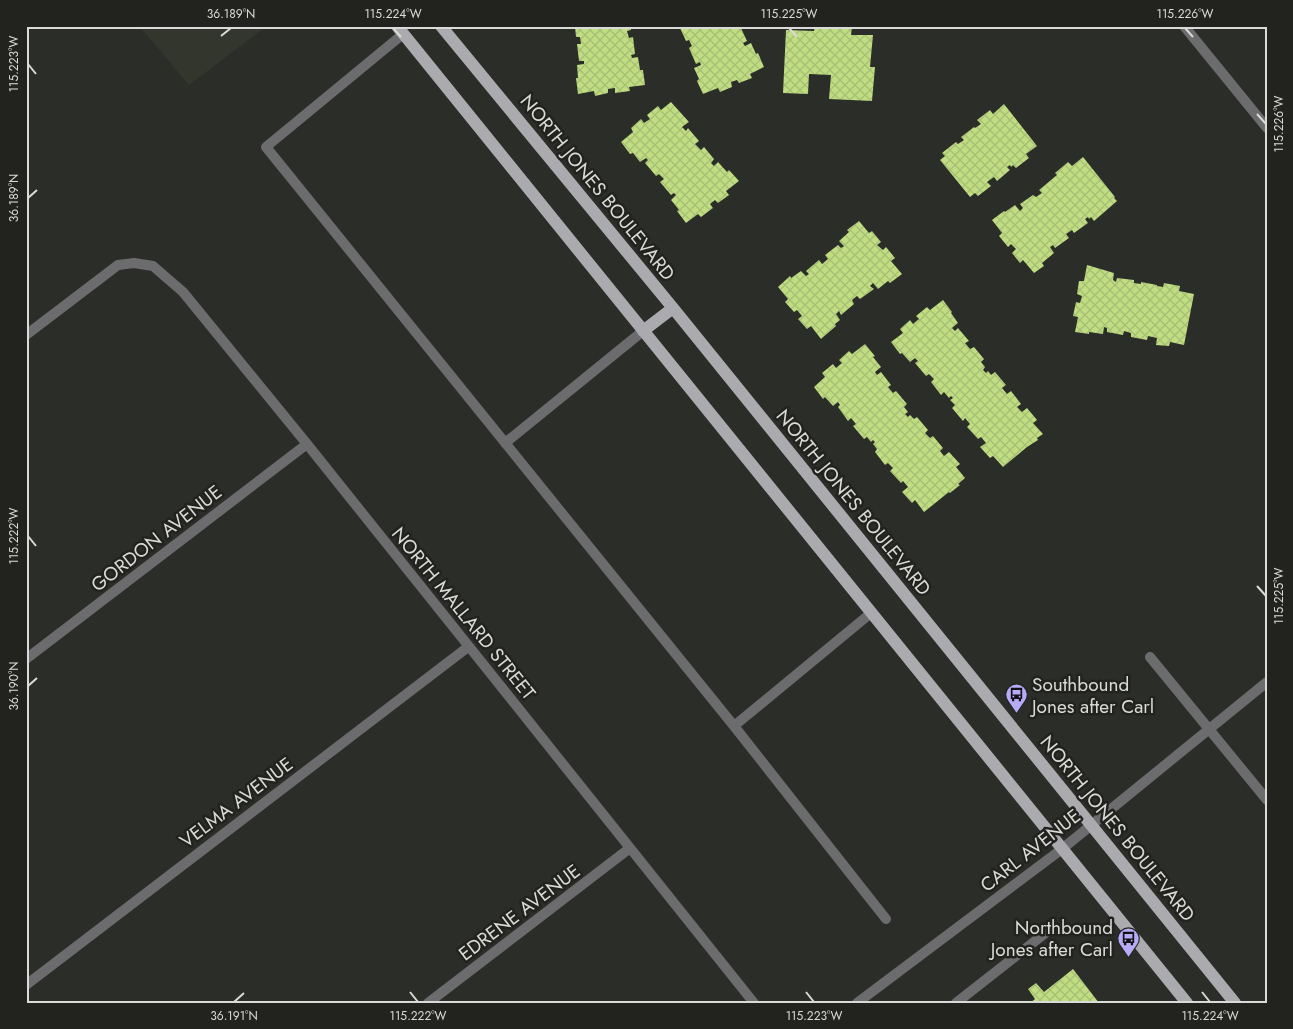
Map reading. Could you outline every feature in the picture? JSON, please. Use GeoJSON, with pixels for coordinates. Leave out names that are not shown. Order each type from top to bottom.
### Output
{"type":"FeatureCollection","features":[{"type":"Feature","properties":{"kind":"main road","name":"NORTH JONES BOULEVARD"},"geometry":{"type":"LineString","coordinates":[[441,26],[673,308],[1235,1003]]}},
{"type":"Feature","properties":{"kind":"main road"},"geometry":{"type":"LineString","coordinates":[[400,30],[1187,1003]]}},
{"type":"Feature","properties":{"kind":"main road"},"geometry":{"type":"LineString","coordinates":[[643,331],[673,308]]}},
{"type":"Feature","properties":{"kind":"street"},"geometry":{"type":"LineString","coordinates":[[1184,26],[1267,128]]}},
{"type":"Feature","properties":{"kind":"street"},"geometry":{"type":"LineString","coordinates":[[400,30],[266,148],[734,726],[886,919]]}},
{"type":"Feature","properties":{"kind":"street","name":"NORTH MALLARD STREET"},"geometry":{"type":"LineString","coordinates":[[26,335],[118,265],[134,262],[153,266],[183,292],[754,1003]]}},
{"type":"Feature","properties":{"kind":"street"},"geometry":{"type":"LineString","coordinates":[[505,443],[643,331]]}},
{"type":"Feature","properties":{"kind":"street","name":"GORDON AVENUE"},"geometry":{"type":"LineString","coordinates":[[26,659],[306,444]]}},
{"type":"Feature","properties":{"kind":"street"},"geometry":{"type":"LineString","coordinates":[[734,726],[872,613]]}},
{"type":"Feature","properties":{"kind":"street","name":"VELMA AVENUE"},"geometry":{"type":"LineString","coordinates":[[26,985],[468,647]]}},
{"type":"Feature","properties":{"kind":"street"},"geometry":{"type":"LineString","coordinates":[[1150,657],[1267,800]]}},
{"type":"Feature","properties":{"kind":"street","name":"CARL AVENUE"},"geometry":{"type":"LineString","coordinates":[[857,1003],[1062,849],[1267,682]]}},
{"type":"Feature","properties":{"kind":"street","name":"EDRENE AVENUE"},"geometry":{"type":"LineString","coordinates":[[428,1003],[630,848]]}},
{"type":"Feature","properties":{"kind":"street"},"geometry":{"type":"LineString","coordinates":[[956,1003],[1053,927]]}},
{"type":"Feature","properties":{"kind":"shaded area"},"geometry":{"type":"Polygon","coordinates":[[[139,26],[267,26],[189,85],[139,26]]]}},
{"type":"Feature","properties":{"kind":"building"},"geometry":{"type":"Polygon","coordinates":[[[575,26],[631,26],[631,30],[627,31],[629,38],[633,37],[635,54],[631,55],[632,58],[638,57],[640,70],[643,70],[645,85],[629,87],[630,91],[615,93],[615,88],[608,89],[608,93],[595,96],[594,91],[578,94],[577,65],[584,64],[584,61],[579,61],[577,44],[581,44],[580,37],[576,37],[575,26]]]}},
{"type":"Feature","properties":{"kind":"building"},"geometry":{"type":"Polygon","coordinates":[[[679,26],[740,26],[747,41],[743,43],[745,46],[751,43],[764,67],[750,74],[752,78],[739,83],[737,80],[731,82],[732,87],[720,92],[718,88],[703,94],[694,68],[701,65],[700,62],[696,64],[689,48],[692,46],[689,40],[686,41],[679,26]]]}},
{"type":"Feature","properties":{"kind":"building"},"geometry":{"type":"Polygon","coordinates":[[[815,26],[852,27],[851,35],[873,35],[870,67],[875,67],[872,101],[829,99],[831,75],[809,74],[808,94],[783,93],[786,30],[814,31],[815,26]]]}},
{"type":"Feature","properties":{"kind":"building"},"geometry":{"type":"Polygon","coordinates":[[[671,102],[689,122],[682,127],[686,131],[688,128],[699,141],[695,144],[701,150],[704,147],[714,159],[711,163],[714,166],[718,162],[739,181],[726,191],[729,195],[718,203],[715,200],[710,204],[713,208],[701,217],[698,214],[686,223],[671,200],[676,195],[674,193],[671,195],[660,182],[664,179],[659,174],[656,176],[645,163],[648,160],[646,158],[640,162],[633,153],[630,154],[621,142],[633,132],[631,128],[641,119],[644,123],[650,119],[647,115],[658,106],[661,110],[671,102]]]}},
{"type":"Feature","properties":{"kind":"building"},"geometry":{"type":"Polygon","coordinates":[[[1004,104],[1037,146],[1026,154],[1029,158],[1016,168],[1010,165],[1007,167],[1010,170],[997,181],[994,177],[987,182],[991,186],[978,196],[975,193],[970,197],[940,160],[945,156],[942,153],[956,142],[958,144],[964,140],[961,137],[981,124],[977,120],[990,110],[993,114],[1004,104]]]}},
{"type":"Feature","properties":{"kind":"building"},"geometry":{"type":"Polygon","coordinates":[[[1083,157],[1117,201],[1094,221],[1091,217],[1085,219],[1088,223],[1074,233],[1072,230],[1066,234],[1069,238],[1055,248],[1053,245],[1050,247],[1054,253],[1042,263],[1044,266],[1034,273],[1023,260],[1020,263],[1012,253],[1016,249],[1011,244],[1008,247],[999,236],[1002,233],[992,220],[1015,205],[1020,211],[1023,208],[1020,204],[1033,195],[1036,197],[1042,193],[1039,190],[1057,175],[1055,173],[1068,162],[1072,166],[1083,157]]]}},
{"type":"Feature","properties":{"kind":"building"},"geometry":{"type":"Polygon","coordinates":[[[859,221],[869,233],[872,231],[881,242],[877,245],[883,250],[886,247],[895,258],[891,261],[902,274],[878,289],[873,283],[870,286],[874,289],[860,299],[857,296],[852,300],[854,304],[841,315],[839,311],[836,314],[840,320],[821,339],[811,326],[807,329],[798,319],[802,316],[797,310],[794,312],[785,302],[788,299],[778,287],[790,276],[791,278],[801,271],[806,276],[809,274],[806,271],[819,260],[822,264],[828,259],[825,255],[838,245],[841,248],[844,246],[839,241],[849,232],[847,230],[859,221]]]}},
{"type":"Feature","properties":{"kind":"building"},"geometry":{"type":"Polygon","coordinates":[[[1087,265],[1114,273],[1113,280],[1116,282],[1117,278],[1134,280],[1134,283],[1141,284],[1141,282],[1163,287],[1164,283],[1180,286],[1179,291],[1194,294],[1184,345],[1170,342],[1169,346],[1156,345],[1157,338],[1148,336],[1147,340],[1131,337],[1131,333],[1124,331],[1123,335],[1107,332],[1107,328],[1104,327],[1103,334],[1075,332],[1078,317],[1073,316],[1076,302],[1080,303],[1082,296],[1077,294],[1079,281],[1084,281],[1087,265]]]}},
{"type":"Feature","properties":{"kind":"building"},"geometry":{"type":"Polygon","coordinates":[[[943,300],[958,323],[952,328],[955,331],[958,328],[969,341],[965,343],[970,349],[974,347],[984,359],[981,362],[985,367],[983,370],[986,373],[988,371],[991,375],[995,372],[1006,385],[1002,388],[1007,394],[1011,391],[1021,404],[1017,407],[1022,412],[1027,408],[1037,420],[1033,423],[1043,434],[1003,467],[993,456],[990,458],[980,447],[986,443],[981,437],[978,439],[967,427],[970,424],[965,418],[963,421],[952,408],[955,405],[950,400],[953,398],[951,396],[949,398],[944,392],[941,395],[931,382],[934,379],[929,374],[926,376],[915,363],[918,361],[915,358],[910,362],[902,353],[900,354],[891,342],[903,333],[900,329],[910,320],[913,324],[919,319],[916,316],[927,307],[930,310],[943,300]]]}},
{"type":"Feature","properties":{"kind":"building"},"geometry":{"type":"Polygon","coordinates":[[[865,344],[881,367],[875,372],[877,375],[881,372],[891,385],[888,387],[893,393],[896,391],[907,404],[904,407],[908,412],[905,414],[908,417],[910,415],[914,419],[917,417],[928,430],[925,433],[930,438],[933,436],[943,448],[940,451],[944,456],[949,452],[960,464],[956,467],[965,478],[958,484],[960,485],[924,512],[915,500],[912,503],[902,492],[908,487],[903,481],[901,483],[890,471],[893,468],[888,463],[885,465],[875,452],[877,449],[873,444],[875,442],[873,440],[871,442],[867,437],[864,439],[853,426],[856,424],[851,418],[848,421],[838,407],[840,405],[838,402],[833,406],[825,397],[823,399],[814,387],[825,377],[822,373],[833,364],[836,368],[842,363],[839,360],[849,351],[852,354],[865,344]]]}},
{"type":"Feature","properties":{"kind":"building"},"geometry":{"type":"Polygon","coordinates":[[[1073,969],[1099,1003],[1030,1003],[1035,999],[1028,989],[1036,983],[1044,992],[1073,969]]]}},
{"type":"Feature","properties":{"kind":"place","name":"Southbound Jones after Carl"},"geometry":{"type":"Point","coordinates":[1016,714]}},
{"type":"Feature","properties":{"kind":"place","name":"Northbound Jones after Carl"},"geometry":{"type":"Point","coordinates":[1129,957]}}]}
